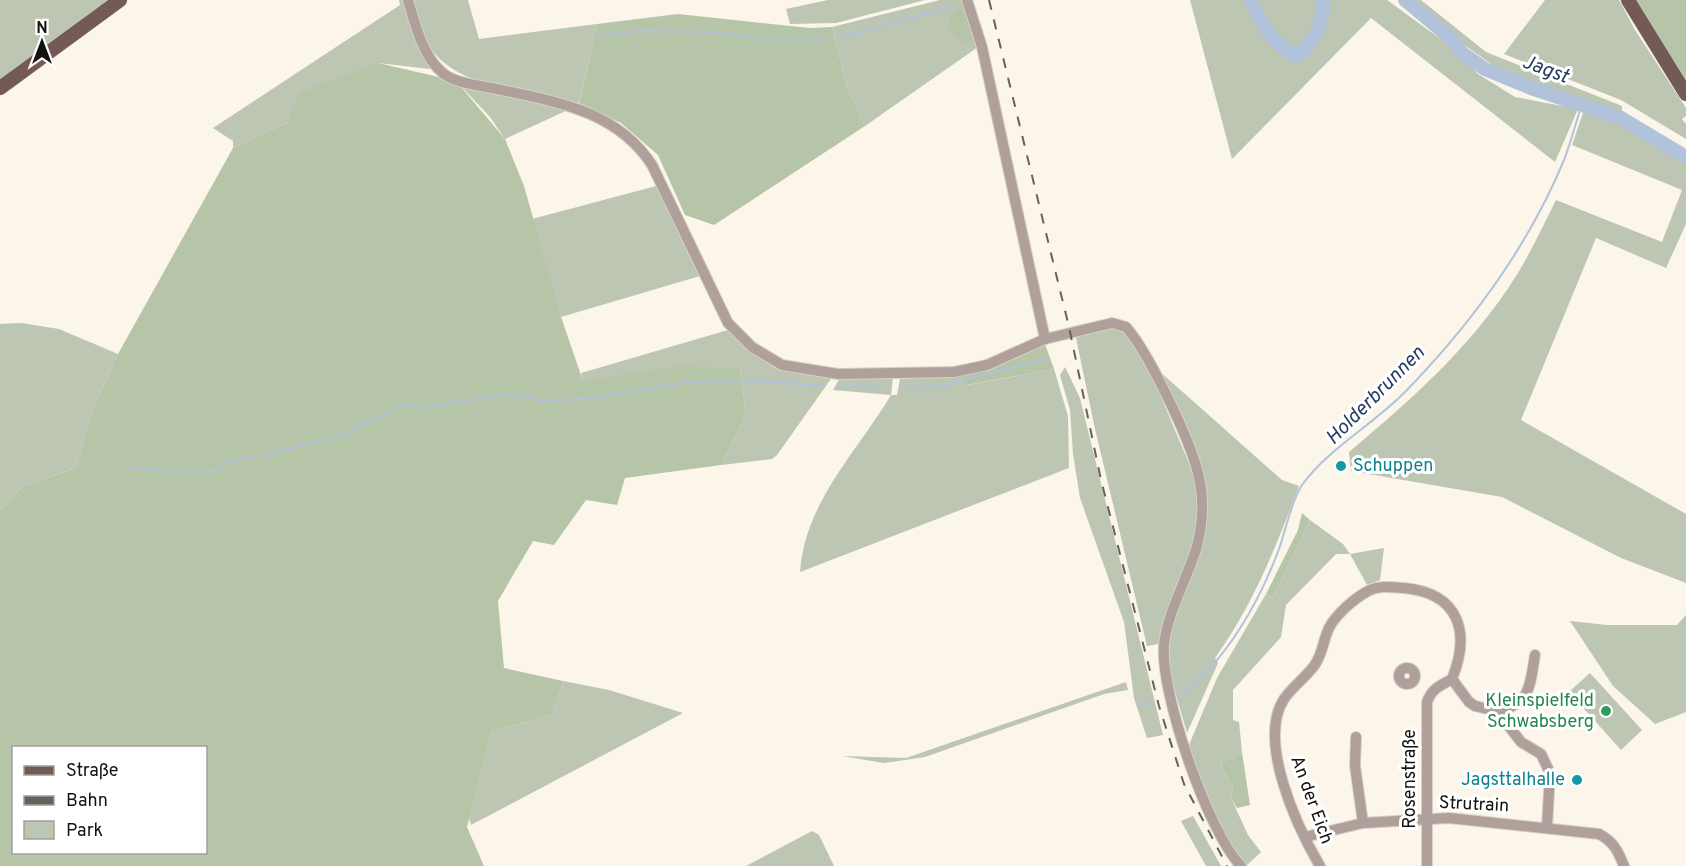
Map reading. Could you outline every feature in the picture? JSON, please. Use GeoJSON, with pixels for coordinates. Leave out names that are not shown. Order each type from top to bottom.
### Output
{"type":"FeatureCollection","features":[{"type":"Feature","properties":{"kind":"main road"},"geometry":{"type":"LineString","coordinates":[[0,88],[120,0]]}},
{"type":"Feature","properties":{"kind":"main road"},"geometry":{"type":"LineString","coordinates":[[1628,0],[1686,94]]}},
{"type":"Feature","properties":{"kind":"street"},"geometry":{"type":"LineString","coordinates":[[408,0],[422,42],[444,74],[469,83],[561,103],[587,112],[611,124],[634,142],[652,165],[728,323],[752,347],[783,365],[838,374],[954,372],[987,365],[1045,339],[1112,324],[1126,327],[1142,349],[1198,473],[1202,516],[1197,544],[1164,644],[1165,666],[1170,698],[1186,748],[1217,826],[1241,866]]}},
{"type":"Feature","properties":{"kind":"street"},"geometry":{"type":"LineString","coordinates":[[967,0],[982,47],[1045,339]]}},
{"type":"Feature","properties":{"kind":"street","name":"An der Eich"},"geometry":{"type":"LineString","coordinates":[[1320,866],[1305,837],[1278,765],[1274,726],[1284,699],[1314,666],[1322,652],[1328,629],[1336,618],[1367,591],[1377,587],[1412,589],[1442,598],[1461,628],[1457,667],[1448,681]]}},
{"type":"Feature","properties":{"kind":"street"},"geometry":{"type":"LineString","coordinates":[[1413,681],[1430,693],[1448,681],[1475,706],[1497,711],[1510,709],[1529,691],[1535,655]]}},
{"type":"Feature","properties":{"kind":"street","name":"Rosenstraße"},"geometry":{"type":"LineString","coordinates":[[1427,866],[1427,702],[1430,693]]}},
{"type":"Feature","properties":{"kind":"street"},"geometry":{"type":"LineString","coordinates":[[1497,711],[1521,742],[1541,754],[1548,764],[1550,773],[1547,827]]}},
{"type":"Feature","properties":{"kind":"street"},"geometry":{"type":"LineString","coordinates":[[1356,737],[1355,766],[1363,823]]}},
{"type":"Feature","properties":{"kind":"street","name":"Strutrain"},"geometry":{"type":"LineString","coordinates":[[1305,837],[1363,823],[1465,819],[1599,834],[1610,840],[1618,849],[1624,866]]}},
{"type":"Feature","properties":{"kind":"green space"},"geometry":{"type":"Polygon","coordinates":[[[0,0],[114,0],[0,82],[0,0]]]}},
{"type":"Feature","properties":{"kind":"green space"},"geometry":{"type":"Polygon","coordinates":[[[399,0],[405,0],[434,66],[430,69],[378,63],[288,122],[233,148],[233,141],[213,128],[400,5],[399,0]]]}},
{"type":"Feature","properties":{"kind":"green space"},"geometry":{"type":"Polygon","coordinates":[[[413,0],[468,0],[479,39],[597,24],[579,103],[483,83],[449,67],[427,43],[413,0]]]}},
{"type":"Feature","properties":{"kind":"green space"},"geometry":{"type":"Polygon","coordinates":[[[828,0],[925,0],[836,23],[790,24],[786,9],[828,0]]]}},
{"type":"Feature","properties":{"kind":"green space"},"geometry":{"type":"Polygon","coordinates":[[[940,0],[962,0],[978,47],[865,126],[847,87],[832,27],[940,0]]]}},
{"type":"Feature","properties":{"kind":"green space"},"geometry":{"type":"Polygon","coordinates":[[[1190,0],[1387,0],[1457,51],[1478,74],[1515,97],[1578,109],[1555,162],[1371,18],[1232,159],[1190,0]]]}},
{"type":"Feature","properties":{"kind":"green space"},"geometry":{"type":"Polygon","coordinates":[[[1412,0],[1421,0],[1486,52],[1622,106],[1622,113],[1498,73],[1493,65],[1461,43],[1412,0]]]}},
{"type":"Feature","properties":{"kind":"green space"},"geometry":{"type":"Polygon","coordinates":[[[1545,0],[1619,0],[1635,30],[1686,108],[1686,116],[1682,119],[1686,124],[1686,139],[1621,100],[1504,54],[1545,0]]]}},
{"type":"Feature","properties":{"kind":"green space"},"geometry":{"type":"Polygon","coordinates":[[[1633,0],[1686,0],[1686,87],[1633,0]]]}},
{"type":"Feature","properties":{"kind":"green space"},"geometry":{"type":"Polygon","coordinates":[[[963,2],[976,40],[961,42],[947,29],[952,15],[963,2]]]}},
{"type":"Feature","properties":{"kind":"green space"},"geometry":{"type":"Polygon","coordinates":[[[678,14],[809,28],[832,27],[847,87],[865,126],[714,225],[685,215],[658,155],[621,123],[579,104],[597,24],[678,14]]]}},
{"type":"Feature","properties":{"kind":"green space"},"geometry":{"type":"Polygon","coordinates":[[[378,63],[456,81],[505,139],[524,186],[561,317],[583,381],[681,366],[740,369],[746,413],[721,465],[625,478],[617,505],[586,500],[554,545],[533,541],[498,601],[504,668],[563,681],[552,715],[492,731],[467,827],[484,866],[0,866],[0,510],[22,487],[75,468],[94,406],[118,354],[233,148],[288,122],[299,93],[378,63]]]}},
{"type":"Feature","properties":{"kind":"green space"},"geometry":{"type":"Polygon","coordinates":[[[456,81],[570,109],[505,139],[490,117],[456,81]]]}},
{"type":"Feature","properties":{"kind":"green space"},"geometry":{"type":"Polygon","coordinates":[[[1585,107],[1620,120],[1686,163],[1686,224],[1666,268],[1596,238],[1521,420],[1686,514],[1686,583],[1621,558],[1502,497],[1351,471],[1349,452],[1446,364],[1468,341],[1508,289],[1556,200],[1662,242],[1682,190],[1572,145],[1585,107]]]}},
{"type":"Feature","properties":{"kind":"green space"},"geometry":{"type":"Polygon","coordinates":[[[660,185],[700,276],[561,317],[532,219],[660,185]]]}},
{"type":"Feature","properties":{"kind":"green space"},"geometry":{"type":"Polygon","coordinates":[[[21,323],[59,329],[118,354],[94,406],[75,468],[22,487],[0,510],[0,324],[21,323]]]}},
{"type":"Feature","properties":{"kind":"green space"},"geometry":{"type":"Polygon","coordinates":[[[1116,327],[1130,332],[1145,359],[1196,480],[1196,520],[1182,583],[1163,643],[1147,646],[1095,429],[1075,333],[1116,327]]]}},
{"type":"Feature","properties":{"kind":"green space"},"geometry":{"type":"Polygon","coordinates":[[[728,330],[751,351],[833,376],[772,459],[721,465],[746,413],[740,369],[583,381],[581,373],[728,330]]]}},
{"type":"Feature","properties":{"kind":"green space"},"geometry":{"type":"Polygon","coordinates":[[[1045,344],[1054,369],[967,385],[956,375],[1017,358],[1045,344]]]}},
{"type":"Feature","properties":{"kind":"green space"},"geometry":{"type":"Polygon","coordinates":[[[1065,367],[1080,398],[1163,735],[1147,738],[1134,698],[1124,622],[1080,498],[1073,454],[1070,410],[1060,375],[1065,367]]]}},
{"type":"Feature","properties":{"kind":"green space"},"geometry":{"type":"Polygon","coordinates":[[[1054,369],[1068,416],[1069,468],[800,572],[804,547],[822,500],[891,395],[897,395],[900,379],[956,375],[968,385],[1054,369]]]}},
{"type":"Feature","properties":{"kind":"green space"},"geometry":{"type":"Polygon","coordinates":[[[1158,370],[1282,480],[1299,486],[1252,596],[1215,658],[1218,663],[1187,733],[1169,671],[1167,643],[1200,544],[1205,495],[1158,370]]]}},
{"type":"Feature","properties":{"kind":"green space"},"geometry":{"type":"Polygon","coordinates":[[[841,376],[893,377],[891,395],[833,390],[841,376]]]}},
{"type":"Feature","properties":{"kind":"green space"},"geometry":{"type":"Polygon","coordinates":[[[1302,513],[1310,520],[1273,598],[1266,594],[1298,530],[1302,513]]]}},
{"type":"Feature","properties":{"kind":"green space"},"geometry":{"type":"Polygon","coordinates":[[[1310,520],[1343,544],[1350,554],[1336,554],[1286,605],[1281,637],[1233,690],[1233,720],[1239,722],[1242,752],[1235,758],[1220,762],[1233,788],[1231,798],[1248,835],[1261,852],[1246,866],[1223,832],[1195,767],[1189,745],[1217,678],[1266,594],[1273,598],[1310,520]]]}},
{"type":"Feature","properties":{"kind":"green space"},"geometry":{"type":"Polygon","coordinates":[[[1384,548],[1380,580],[1367,585],[1350,554],[1384,548]]]}},
{"type":"Feature","properties":{"kind":"green space"},"geometry":{"type":"Polygon","coordinates":[[[1686,615],[1686,712],[1655,724],[1613,686],[1570,621],[1607,625],[1677,625],[1686,615]]]}},
{"type":"Feature","properties":{"kind":"green space","name":"Kleinspielfeld Schwabsberg"},"geometry":{"type":"Polygon","coordinates":[[[1590,673],[1642,730],[1621,750],[1569,692],[1590,673]]]}},
{"type":"Feature","properties":{"kind":"green space"},"geometry":{"type":"Polygon","coordinates":[[[563,681],[609,690],[683,713],[471,825],[469,818],[492,731],[552,715],[563,681]]]}},
{"type":"Feature","properties":{"kind":"green space"},"geometry":{"type":"Polygon","coordinates":[[[1126,682],[1128,690],[1104,694],[925,757],[884,763],[842,756],[906,758],[1126,682]]]}},
{"type":"Feature","properties":{"kind":"green space"},"geometry":{"type":"Polygon","coordinates":[[[1242,752],[1250,805],[1237,808],[1231,798],[1233,788],[1220,762],[1235,758],[1242,752]]]}},
{"type":"Feature","properties":{"kind":"green space"},"geometry":{"type":"Polygon","coordinates":[[[1193,816],[1221,866],[1206,866],[1181,821],[1193,816]]]}},
{"type":"Feature","properties":{"kind":"green space"},"geometry":{"type":"Polygon","coordinates":[[[812,831],[819,835],[834,866],[746,866],[812,831]]]}},
{"type":"Feature","properties":{"kind":"waterway","name":"Jagst"},"geometry":{"type":"LineString","coordinates":[[1251,0],[1274,40],[1296,56],[1308,46],[1317,32],[1322,16],[1323,0]]}},
{"type":"Feature","properties":{"kind":"waterway","name":"Jagst"},"geometry":{"type":"LineString","coordinates":[[1405,0],[1449,37],[1462,53],[1485,69],[1531,88],[1621,118],[1686,157]]}},
{"type":"Feature","properties":{"kind":"waterway"},"geometry":{"type":"LineString","coordinates":[[842,37],[955,6]]}},
{"type":"Feature","properties":{"kind":"waterway"},"geometry":{"type":"LineString","coordinates":[[599,35],[638,31],[721,32],[773,41],[826,39]]}},
{"type":"Feature","properties":{"kind":"waterway","name":"Holderbrunnen"},"geometry":{"type":"LineString","coordinates":[[1178,697],[1211,667],[1251,611],[1271,569],[1302,485],[1325,459],[1406,391],[1453,339],[1496,283],[1550,192],[1567,153],[1582,104]]}},
{"type":"Feature","properties":{"kind":"waterway"},"geometry":{"type":"LineString","coordinates":[[900,388],[941,386],[1048,358]]}},
{"type":"Feature","properties":{"kind":"waterway"},"geometry":{"type":"LineString","coordinates":[[263,455],[337,437],[407,404],[427,407],[510,394],[545,401],[596,398],[674,384],[721,380],[825,385]]}},
{"type":"Feature","properties":{"kind":"waterway"},"geometry":{"type":"LineString","coordinates":[[839,386],[882,388]]}},
{"type":"Feature","properties":{"kind":"waterway"},"geometry":{"type":"LineString","coordinates":[[133,468],[181,472],[217,471],[226,463],[252,457]]}},
{"type":"Feature","properties":{"kind":"waterway","name":"Holderbrunnen"},"geometry":{"type":"LineString","coordinates":[[1140,704],[1152,703]]}},
{"type":"Feature","properties":{"kind":"railway"},"geometry":{"type":"LineString","coordinates":[[989,0],[1069,327],[1101,480],[1159,706],[1184,784],[1227,866]]}},
{"type":"Feature","properties":{"kind":"place","name":"Schuppen"},"geometry":{"type":"Point","coordinates":[1341,466]}},
{"type":"Feature","properties":{"kind":"place","name":"Kleinspielfeld Schwabsberg"},"geometry":{"type":"Point","coordinates":[1606,711]}},
{"type":"Feature","properties":{"kind":"place","name":"Jagsttalhalle"},"geometry":{"type":"Point","coordinates":[1577,780]}}]}
